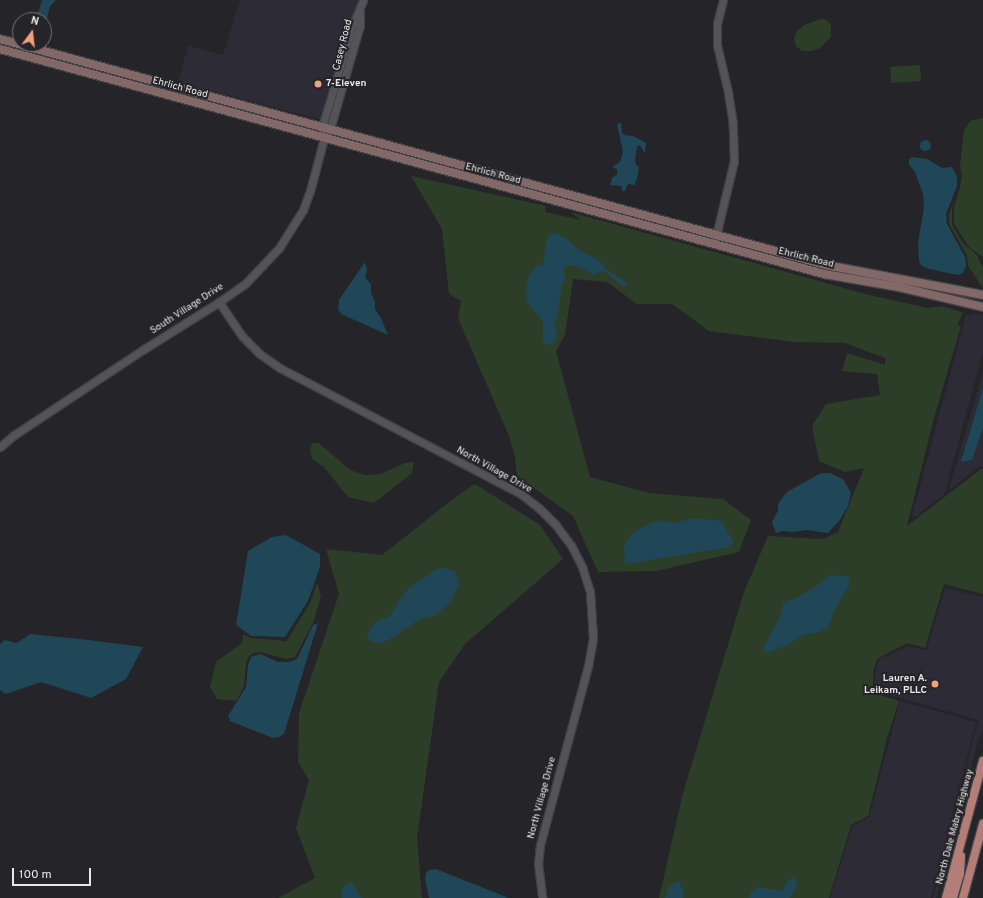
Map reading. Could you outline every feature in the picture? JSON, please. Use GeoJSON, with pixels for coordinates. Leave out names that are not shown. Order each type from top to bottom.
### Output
{"type":"FeatureCollection","features":[{"type":"Feature","properties":{"kind":"main road","name":"Ehrlich Road"},"geometry":{"type":"LineString","coordinates":[[0,39],[826,264],[983,295]]}},
{"type":"Feature","properties":{"kind":"main road","name":"Ehrlich Road"},"geometry":{"type":"LineString","coordinates":[[0,49],[824,274],[899,287],[983,307]]}},
{"type":"Feature","properties":{"kind":"main road"},"geometry":{"type":"LineString","coordinates":[[15,54],[21,52],[31,52],[72,63],[77,61]]}},
{"type":"Feature","properties":{"kind":"main road","name":"North Dale Mabry Highway"},"geometry":{"type":"LineString","coordinates":[[946,898],[983,761]]}},
{"type":"Feature","properties":{"kind":"main road"},"geometry":{"type":"LineString","coordinates":[[963,898],[983,824]]}},
{"type":"Feature","properties":{"kind":"main road"},"geometry":{"type":"LineString","coordinates":[[953,898],[960,874],[963,836]]}},
{"type":"Feature","properties":{"kind":"street","name":"Casey Road"},"geometry":{"type":"LineString","coordinates":[[324,138],[360,26],[360,9],[363,0]]}},
{"type":"Feature","properties":{"kind":"street"},"geometry":{"type":"LineString","coordinates":[[714,244],[733,171],[734,155],[728,92],[717,45],[717,24],[723,0]]}},
{"type":"Feature","properties":{"kind":"street","name":"South Village Drive"},"geometry":{"type":"LineString","coordinates":[[0,447],[14,435],[144,349],[219,302],[257,272],[279,248],[303,210],[310,191],[324,138]]}},
{"type":"Feature","properties":{"kind":"street","name":"North Village Drive"},"geometry":{"type":"LineString","coordinates":[[219,302],[242,336],[260,354],[280,368],[521,494],[539,508],[555,524],[571,546],[582,567],[590,592],[592,638],[588,666],[540,845],[538,876],[542,898]]}},
{"type":"Feature","properties":{"kind":"shaded area"},"geometry":{"type":"Polygon","coordinates":[[[240,0],[360,0],[322,120],[178,82],[188,46],[223,55],[240,0]]]}},
{"type":"Feature","properties":{"kind":"shaded area"},"geometry":{"type":"Polygon","coordinates":[[[974,313],[983,315],[983,352],[944,495],[915,517],[912,516],[966,315],[972,316],[974,313]]]}},
{"type":"Feature","properties":{"kind":"shaded area"},"geometry":{"type":"Polygon","coordinates":[[[983,372],[983,387],[968,436],[972,460],[983,428],[983,467],[980,466],[949,490],[983,372]]]}},
{"type":"Feature","properties":{"kind":"shaded area"},"geometry":{"type":"Polygon","coordinates":[[[945,588],[983,597],[983,731],[978,741],[936,898],[933,898],[978,720],[875,691],[874,687],[875,673],[879,660],[908,646],[925,650],[927,649],[945,588]]]}},
{"type":"Feature","properties":{"kind":"shaded area"},"geometry":{"type":"Polygon","coordinates":[[[900,701],[976,722],[931,898],[830,898],[852,826],[869,817],[900,701]]]}},
{"type":"Feature","properties":{"kind":"green space"},"geometry":{"type":"Polygon","coordinates":[[[821,19],[827,20],[831,26],[831,37],[820,48],[811,51],[802,51],[796,46],[794,38],[797,31],[804,25],[821,19]]]}},
{"type":"Feature","properties":{"kind":"green space"},"geometry":{"type":"Polygon","coordinates":[[[920,65],[921,81],[891,83],[890,67],[920,65]]]}},
{"type":"Feature","properties":{"kind":"green space"},"geometry":{"type":"Polygon","coordinates":[[[983,118],[983,257],[969,247],[954,224],[954,207],[962,176],[960,165],[964,131],[970,121],[983,118]]]}},
{"type":"Feature","properties":{"kind":"green space"},"geometry":{"type":"Polygon","coordinates":[[[411,176],[546,206],[545,212],[581,220],[570,212],[869,295],[928,308],[943,306],[963,313],[957,325],[961,326],[934,418],[907,526],[983,469],[983,594],[944,584],[925,648],[907,643],[877,659],[873,672],[873,693],[899,701],[887,738],[868,816],[851,825],[829,898],[659,898],[683,793],[744,592],[768,536],[823,539],[838,532],[864,468],[845,472],[819,461],[812,426],[826,404],[880,395],[877,374],[842,371],[847,353],[885,365],[885,358],[845,343],[794,342],[709,331],[672,304],[637,304],[607,282],[573,279],[565,335],[556,351],[590,477],[649,493],[723,499],[751,520],[739,552],[656,571],[598,572],[573,516],[517,476],[515,457],[509,436],[458,318],[461,301],[449,294],[442,229],[411,176]]]}},
{"type":"Feature","properties":{"kind":"green space"},"geometry":{"type":"Polygon","coordinates":[[[957,192],[952,208],[952,225],[963,243],[977,255],[983,268],[983,288],[968,266],[967,256],[949,224],[949,214],[957,192]]]}},
{"type":"Feature","properties":{"kind":"green space"},"geometry":{"type":"Polygon","coordinates":[[[312,443],[319,443],[350,470],[365,475],[380,474],[405,463],[414,462],[412,473],[374,503],[348,497],[323,466],[313,460],[310,451],[312,443]]]}},
{"type":"Feature","properties":{"kind":"green space"},"geometry":{"type":"Polygon","coordinates":[[[475,484],[540,525],[563,559],[465,644],[439,682],[417,838],[422,898],[278,898],[315,878],[296,828],[309,780],[298,762],[299,713],[339,594],[326,549],[382,555],[453,499],[475,484]]]}},
{"type":"Feature","properties":{"kind":"green space"},"geometry":{"type":"Polygon","coordinates":[[[317,583],[321,596],[313,623],[295,657],[286,659],[261,652],[254,653],[249,656],[246,664],[244,687],[236,701],[217,699],[210,687],[216,662],[242,643],[243,634],[251,638],[286,642],[310,603],[317,583]]]}},
{"type":"Feature","properties":{"kind":"water"},"geometry":{"type":"Polygon","coordinates":[[[42,0],[56,0],[50,6],[49,12],[38,12],[42,0]]]}},
{"type":"Feature","properties":{"kind":"water"},"geometry":{"type":"Polygon","coordinates":[[[621,123],[622,133],[624,135],[633,136],[646,143],[645,154],[640,145],[637,147],[635,160],[636,165],[639,167],[637,179],[634,185],[628,184],[624,192],[622,190],[622,186],[610,185],[612,178],[617,174],[617,169],[612,167],[620,162],[623,151],[617,125],[621,123]]]}},
{"type":"Feature","properties":{"kind":"water"},"geometry":{"type":"Polygon","coordinates":[[[923,140],[927,140],[929,141],[929,149],[923,150],[920,147],[920,143],[923,140]]]}},
{"type":"Feature","properties":{"kind":"water"},"geometry":{"type":"Polygon","coordinates":[[[912,157],[927,159],[942,168],[952,167],[957,176],[957,186],[946,214],[947,224],[965,257],[966,266],[963,273],[958,275],[929,269],[922,266],[919,261],[918,243],[924,208],[923,194],[915,172],[909,165],[909,159],[912,157]]]}},
{"type":"Feature","properties":{"kind":"water"},"geometry":{"type":"Polygon","coordinates":[[[556,233],[568,240],[579,250],[600,261],[607,270],[627,284],[624,287],[607,273],[602,271],[593,275],[582,268],[571,265],[564,268],[563,271],[566,277],[562,286],[557,319],[554,321],[557,333],[555,342],[548,345],[543,343],[543,322],[527,301],[526,289],[529,276],[536,266],[543,264],[546,240],[550,234],[556,233]]]}},
{"type":"Feature","properties":{"kind":"water"},"geometry":{"type":"Polygon","coordinates":[[[365,262],[367,270],[365,278],[371,284],[371,292],[375,302],[375,309],[381,318],[388,335],[341,314],[338,309],[339,300],[365,262]]]}},
{"type":"Feature","properties":{"kind":"water"},"geometry":{"type":"Polygon","coordinates":[[[983,387],[983,428],[972,460],[961,462],[983,387]]]}},
{"type":"Feature","properties":{"kind":"water"},"geometry":{"type":"Polygon","coordinates":[[[821,473],[830,473],[843,479],[851,493],[848,506],[840,520],[828,533],[807,530],[793,532],[782,531],[776,533],[772,522],[778,511],[778,504],[783,497],[787,492],[821,473]]]}},
{"type":"Feature","properties":{"kind":"water"},"geometry":{"type":"Polygon","coordinates":[[[696,518],[721,521],[734,542],[728,547],[625,564],[624,546],[629,537],[638,529],[659,520],[673,523],[696,518]]]}},
{"type":"Feature","properties":{"kind":"water"},"geometry":{"type":"Polygon","coordinates":[[[286,535],[320,554],[320,567],[308,601],[285,637],[251,636],[236,625],[248,551],[272,537],[286,535]]]}},
{"type":"Feature","properties":{"kind":"water"},"geometry":{"type":"Polygon","coordinates":[[[447,568],[455,572],[459,584],[451,601],[436,615],[420,619],[387,641],[378,643],[370,641],[367,634],[376,622],[390,616],[400,599],[409,588],[437,569],[447,568]]]}},
{"type":"Feature","properties":{"kind":"water"},"geometry":{"type":"Polygon","coordinates":[[[828,575],[846,576],[849,578],[850,584],[836,607],[828,627],[820,632],[803,635],[787,645],[766,653],[763,649],[779,619],[783,605],[787,601],[797,598],[827,579],[828,575]]]}},
{"type":"Feature","properties":{"kind":"water"},"geometry":{"type":"Polygon","coordinates":[[[318,623],[284,734],[273,738],[230,721],[228,716],[246,687],[248,665],[251,657],[260,654],[278,662],[289,662],[297,659],[313,625],[318,623]]]}},
{"type":"Feature","properties":{"kind":"water"},"geometry":{"type":"Polygon","coordinates":[[[30,634],[143,647],[126,679],[91,698],[41,682],[6,694],[0,690],[0,644],[5,640],[17,643],[30,634]]]}},
{"type":"Feature","properties":{"kind":"water"},"geometry":{"type":"Polygon","coordinates":[[[436,869],[509,898],[429,898],[425,879],[426,873],[429,870],[436,869]]]}},
{"type":"Feature","properties":{"kind":"water"},"geometry":{"type":"Polygon","coordinates":[[[792,877],[797,880],[794,892],[790,898],[749,898],[751,893],[758,887],[783,891],[786,884],[792,877]]]}},
{"type":"Feature","properties":{"kind":"water"},"geometry":{"type":"Polygon","coordinates":[[[352,882],[361,898],[342,898],[342,889],[345,885],[352,882]]]}},
{"type":"Feature","properties":{"kind":"water"},"geometry":{"type":"Polygon","coordinates":[[[676,882],[679,882],[684,892],[683,898],[665,898],[669,887],[676,882]]]}},
{"type":"Feature","properties":{"kind":"place","name":"7-Eleven"},"geometry":{"type":"Point","coordinates":[318,84]}},
{"type":"Feature","properties":{"kind":"place","name":"Lauren A. Leikam, PLLC"},"geometry":{"type":"Point","coordinates":[935,684]}}]}
